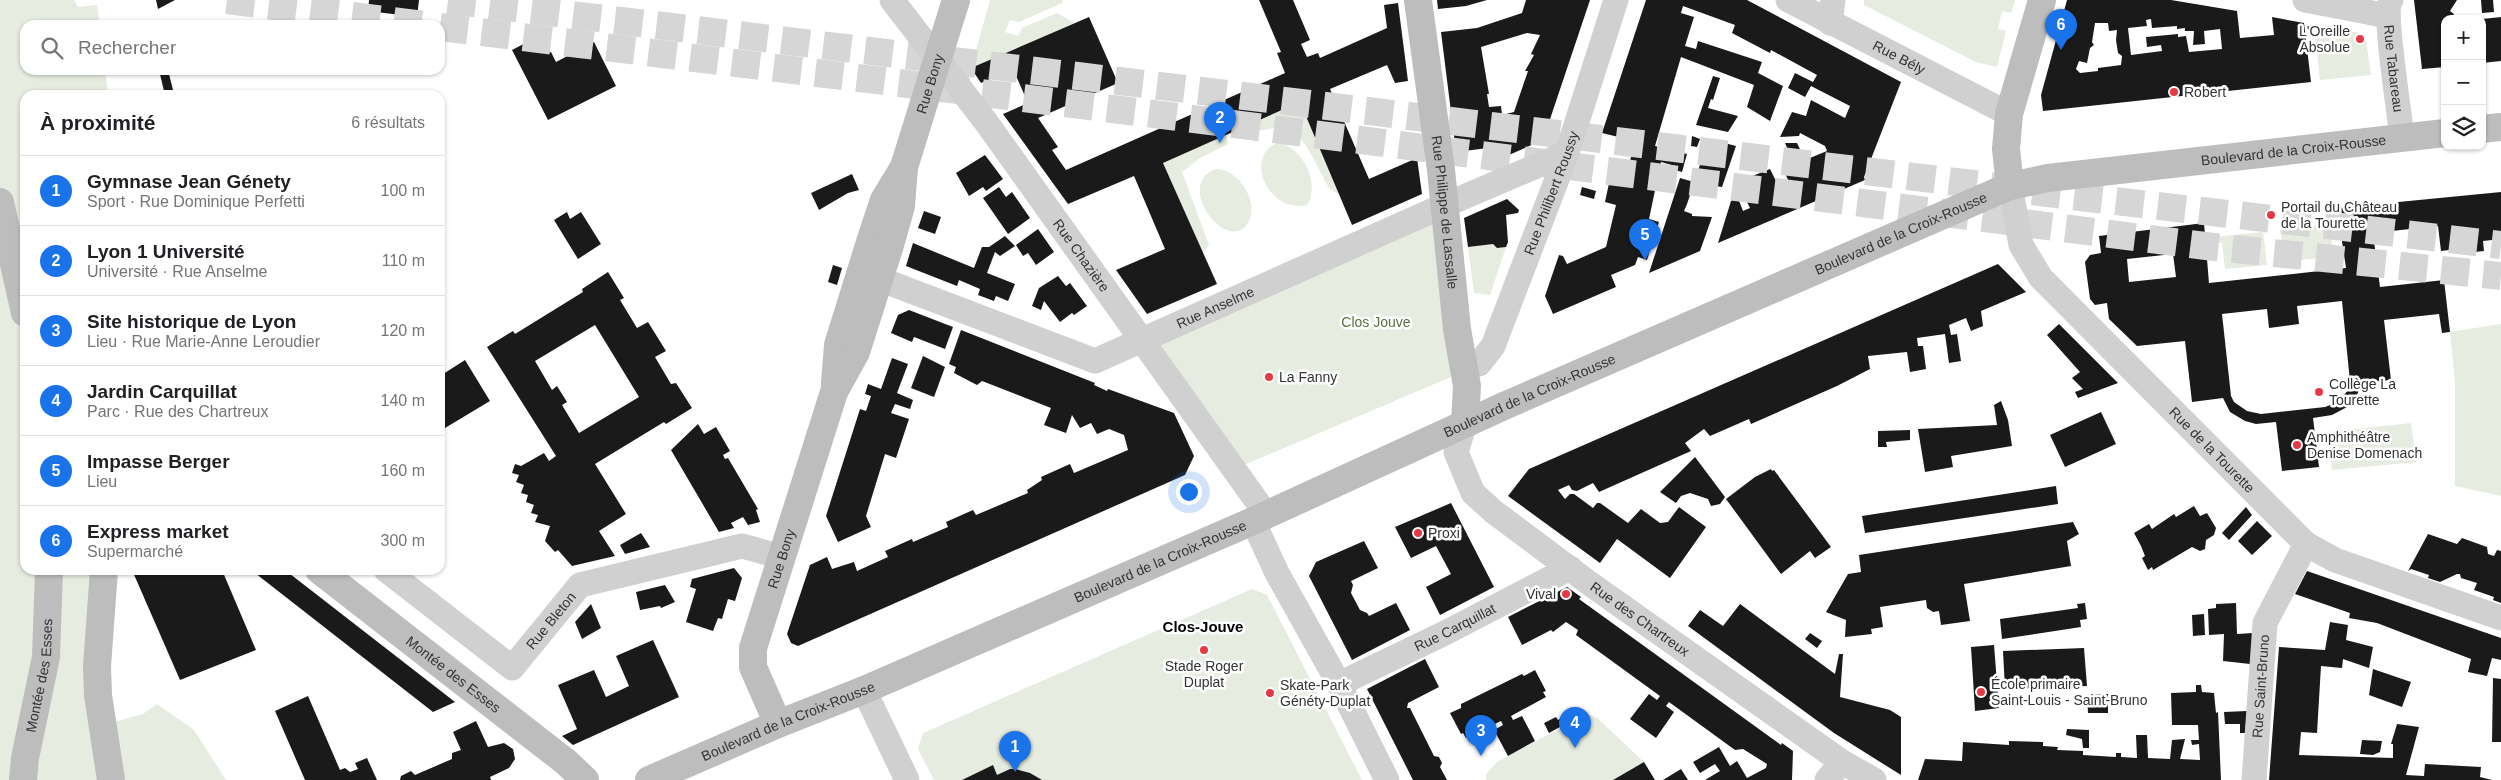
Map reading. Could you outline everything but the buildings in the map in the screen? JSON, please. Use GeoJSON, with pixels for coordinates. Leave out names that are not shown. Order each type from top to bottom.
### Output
{"type":"FeatureCollection","features":[{"type":"Feature","properties":{"kind":"main road","name":"Rue Bony"},"geometry":{"type":"LineString","coordinates":[[778,724],[753,667],[752,658],[834,392],[856,352],[870,275],[902,206],[904,167],[956,0]]}},
{"type":"Feature","properties":{"kind":"main road","name":"Rue Philippe de Lassalle"},"geometry":{"type":"LineString","coordinates":[[1418,0],[1445,204],[1457,329],[1464,368],[1468,405],[1465,424]]}},
{"type":"Feature","properties":{"kind":"main road"},"geometry":{"type":"LineString","coordinates":[[2010,186],[2006,149],[2010,114],[2042,0]]}},
{"type":"Feature","properties":{"kind":"main road"},"geometry":{"type":"LineString","coordinates":[[2486,129],[2501,127]]}},
{"type":"Feature","properties":{"kind":"main road","name":"Boulevard de la Croix-Rousse"},"geometry":{"type":"LineString","coordinates":[[649,780],[778,724],[864,690],[1260,517],[1465,424],[2010,186],[2048,178],[2441,133]]}},
{"type":"Feature","properties":{"kind":"main road"},"geometry":{"type":"LineString","coordinates":[[0,202],[20,292]]}},
{"type":"Feature","properties":{"kind":"main road","name":"Montée des Esses"},"geometry":{"type":"LineString","coordinates":[[23,780],[25,758],[46,657],[49,575]]}},
{"type":"Feature","properties":{"kind":"main road"},"geometry":{"type":"LineString","coordinates":[[104,575],[98,685],[111,780]]}},
{"type":"Feature","properties":{"kind":"main road","name":"Montée des Esses"},"geometry":{"type":"LineString","coordinates":[[325,575],[546,747],[585,780]]}},
{"type":"Feature","properties":{"kind":"street","name":"Rue Chazière"},"geometry":{"type":"LineString","coordinates":[[892,0],[938,57],[1141,339],[1260,517],[1277,573],[1338,684],[1387,780]]}},
{"type":"Feature","properties":{"kind":"street","name":"Rue Philibert Roussy"},"geometry":{"type":"LineString","coordinates":[[1464,368],[1478,364],[1493,346],[1567,153],[1616,0]]}},
{"type":"Feature","properties":{"kind":"street","name":"Rue Bély"},"geometry":{"type":"LineString","coordinates":[[1788,0],[1831,11],[2010,114]]}},
{"type":"Feature","properties":{"kind":"street"},"geometry":{"type":"LineString","coordinates":[[2305,0],[2389,8]]}},
{"type":"Feature","properties":{"kind":"street","name":"Rue Tabareau"},"geometry":{"type":"LineString","coordinates":[[2389,8],[2402,138]]}},
{"type":"Feature","properties":{"kind":"street","name":"Rue Anselme"},"geometry":{"type":"LineString","coordinates":[[870,275],[1095,361],[1445,204],[1567,153]]}},
{"type":"Feature","properties":{"kind":"street","name":"Rue de la Tourette"},"geometry":{"type":"LineString","coordinates":[[2010,186],[2021,245],[2041,278],[2306,544],[2336,560],[2501,618]]}},
{"type":"Feature","properties":{"kind":"street","name":"Rue des Chartreux"},"geometry":{"type":"LineString","coordinates":[[1465,424],[1456,452],[1473,493],[1494,512],[1835,771],[1874,780]]}},
{"type":"Feature","properties":{"kind":"street","name":"Rue Saint-Bruno"},"geometry":{"type":"LineString","coordinates":[[2254,780],[2265,623],[2306,544]]}},
{"type":"Feature","properties":{"kind":"street","name":"Rue Bleton"},"geometry":{"type":"LineString","coordinates":[[392,575],[512,668],[580,586],[742,546],[782,557]]}},
{"type":"Feature","properties":{"kind":"street","name":"Rue Carquillat"},"geometry":{"type":"LineString","coordinates":[[1338,684],[1445,633],[1570,568]]}},
{"type":"Feature","properties":{"kind":"street"},"geometry":{"type":"LineString","coordinates":[[864,690],[907,780]]}},
{"type":"Feature","properties":{"kind":"green space"},"geometry":{"type":"Polygon","coordinates":[[[0,0],[74,0],[78,7],[97,5],[99,20],[20,20],[20,75],[106,75],[107,90],[20,90],[20,575],[93,575],[92,728],[143,714],[157,704],[194,730],[226,780],[0,780],[0,0]]]}},
{"type":"Feature","properties":{"kind":"green space"},"geometry":{"type":"Polygon","coordinates":[[[990,0],[1063,0],[1062,3],[1019,22],[1010,20],[1005,32],[1018,36],[1022,28],[1057,13],[1074,23],[971,68],[990,0]]]}},
{"type":"Feature","properties":{"kind":"green space"},"geometry":{"type":"Polygon","coordinates":[[[1864,0],[2015,0],[2011,13],[2002,11],[1998,29],[2006,31],[1997,67],[1976,62],[1864,5],[1864,0]]]}},
{"type":"Feature","properties":{"kind":"green space"},"geometry":{"type":"Polygon","coordinates":[[[2314,25],[2365,34],[2371,75],[2320,80],[2314,25]]]}},
{"type":"Feature","properties":{"kind":"green space"},"geometry":{"type":"Polygon","coordinates":[[[1300,102],[1340,192],[1338,193],[1332,191],[1329,187],[1308,149],[1294,133],[1285,129],[1273,128],[1241,137],[1236,131],[1300,102]]]}},
{"type":"Feature","properties":{"kind":"green space"},"geometry":{"type":"Polygon","coordinates":[[[1226,135],[1228,144],[1200,158],[1182,172],[1209,245],[1202,253],[1163,163],[1226,135]]]}},
{"type":"Feature","properties":{"kind":"green space"},"geometry":{"type":"Polygon","coordinates":[[[1277,143],[1286,145],[1294,151],[1307,167],[1312,187],[1307,205],[1293,206],[1282,201],[1272,193],[1265,183],[1262,172],[1262,160],[1267,150],[1277,143]]]}},
{"type":"Feature","properties":{"kind":"green space"},"geometry":{"type":"Polygon","coordinates":[[[1216,169],[1232,174],[1239,180],[1249,196],[1251,214],[1248,223],[1239,231],[1228,231],[1217,224],[1208,214],[1202,201],[1200,188],[1204,177],[1216,169]]]}},
{"type":"Feature","properties":{"kind":"green space","name":"Clos Jouve"},"geometry":{"type":"Polygon","coordinates":[[[1444,206],[1465,371],[1237,468],[1142,340],[1444,206]]]}},
{"type":"Feature","properties":{"kind":"green space"},"geometry":{"type":"Polygon","coordinates":[[[2330,224],[2333,257],[2286,261],[2280,230],[2330,224]]]}},
{"type":"Feature","properties":{"kind":"green space"},"geometry":{"type":"Polygon","coordinates":[[[2263,232],[2267,265],[2225,269],[2222,243],[2214,243],[2214,237],[2263,232]]]}},
{"type":"Feature","properties":{"kind":"green space"},"geometry":{"type":"Polygon","coordinates":[[[1493,244],[1497,248],[1506,247],[1490,295],[1474,293],[1468,247],[1493,244]]]}},
{"type":"Feature","properties":{"kind":"green space"},"geometry":{"type":"Polygon","coordinates":[[[2501,324],[2501,496],[2455,486],[2455,382],[2450,332],[2501,324]]]}},
{"type":"Feature","properties":{"kind":"green space"},"geometry":{"type":"Polygon","coordinates":[[[2411,423],[2416,462],[2332,470],[2327,432],[2411,423]]]}},
{"type":"Feature","properties":{"kind":"green space","name":"Stade Roger Duplat"},"geometry":{"type":"Polygon","coordinates":[[[1252,589],[1267,595],[1362,780],[934,780],[918,749],[923,733],[1252,589]]]}},
{"type":"Feature","properties":{"kind":"green space"},"geometry":{"type":"Polygon","coordinates":[[[1587,714],[1596,717],[1644,762],[1613,780],[1486,780],[1486,774],[1497,762],[1587,714]]]}},
{"type":"Feature","properties":{"kind":"tunnel"},"geometry":{"type":"LineString","coordinates":[[227,0],[385,20]]}},
{"type":"Feature","properties":{"kind":"tunnel"},"geometry":{"type":"LineString","coordinates":[[448,0],[2097,199],[2501,245]]}},
{"type":"Feature","properties":{"kind":"tunnel"},"geometry":{"type":"LineString","coordinates":[[445,28],[2214,247],[2501,276]]}},
{"type":"Feature","properties":{"kind":"place","name":"L'Oreille Absolue"},"geometry":{"type":"Point","coordinates":[2360,39]}},
{"type":"Feature","properties":{"kind":"place","name":"Express market"},"geometry":{"type":"Point","coordinates":[2061,50]}},
{"type":"Feature","properties":{"kind":"place","name":"Robert"},"geometry":{"type":"Point","coordinates":[2174,92]}},
{"type":"Feature","properties":{"kind":"place","name":"Lyon 1 Université"},"geometry":{"type":"Point","coordinates":[1220,143]}},
{"type":"Feature","properties":{"kind":"place","name":"Portail du Château de la Tourette"},"geometry":{"type":"Point","coordinates":[2271,215]}},
{"type":"Feature","properties":{"kind":"place","name":"Impasse Berger"},"geometry":{"type":"Point","coordinates":[1645,260]}},
{"type":"Feature","properties":{"kind":"place","name":"La Fanny"},"geometry":{"type":"Point","coordinates":[1269,377]}},
{"type":"Feature","properties":{"kind":"place","name":"Collège La Tourette"},"geometry":{"type":"Point","coordinates":[2319,392]}},
{"type":"Feature","properties":{"kind":"place","name":"Amphithéâtre Denise Domenach"},"geometry":{"type":"Point","coordinates":[2297,445]}},
{"type":"Feature","properties":{"kind":"place","name":"Proxi"},"geometry":{"type":"Point","coordinates":[1418,533]}},
{"type":"Feature","properties":{"kind":"place","name":"Vival"},"geometry":{"type":"Point","coordinates":[1566,594]}},
{"type":"Feature","properties":{"kind":"place","name":"Stade Roger Duplat"},"geometry":{"type":"Point","coordinates":[1204,650]}},
{"type":"Feature","properties":{"kind":"place","name":"École primaire Saint-Louis - Saint-Bruno"},"geometry":{"type":"Point","coordinates":[1981,692]}},
{"type":"Feature","properties":{"kind":"place","name":"Skate-Park Généty-Duplat"},"geometry":{"type":"Point","coordinates":[1270,693]}},
{"type":"Feature","properties":{"kind":"place","name":"Jardin Carquillat"},"geometry":{"type":"Point","coordinates":[1575,748]}},
{"type":"Feature","properties":{"kind":"place","name":"Site historique de Lyon"},"geometry":{"type":"Point","coordinates":[1481,756]}},
{"type":"Feature","properties":{"kind":"place","name":"Gymnase Jean Génety"},"geometry":{"type":"Point","coordinates":[1015,772]}},
{"type":"Feature","properties":{"kind":"district","name":"Clos-Jouve"},"geometry":{"type":"Point","coordinates":[1203,627]}}]}
